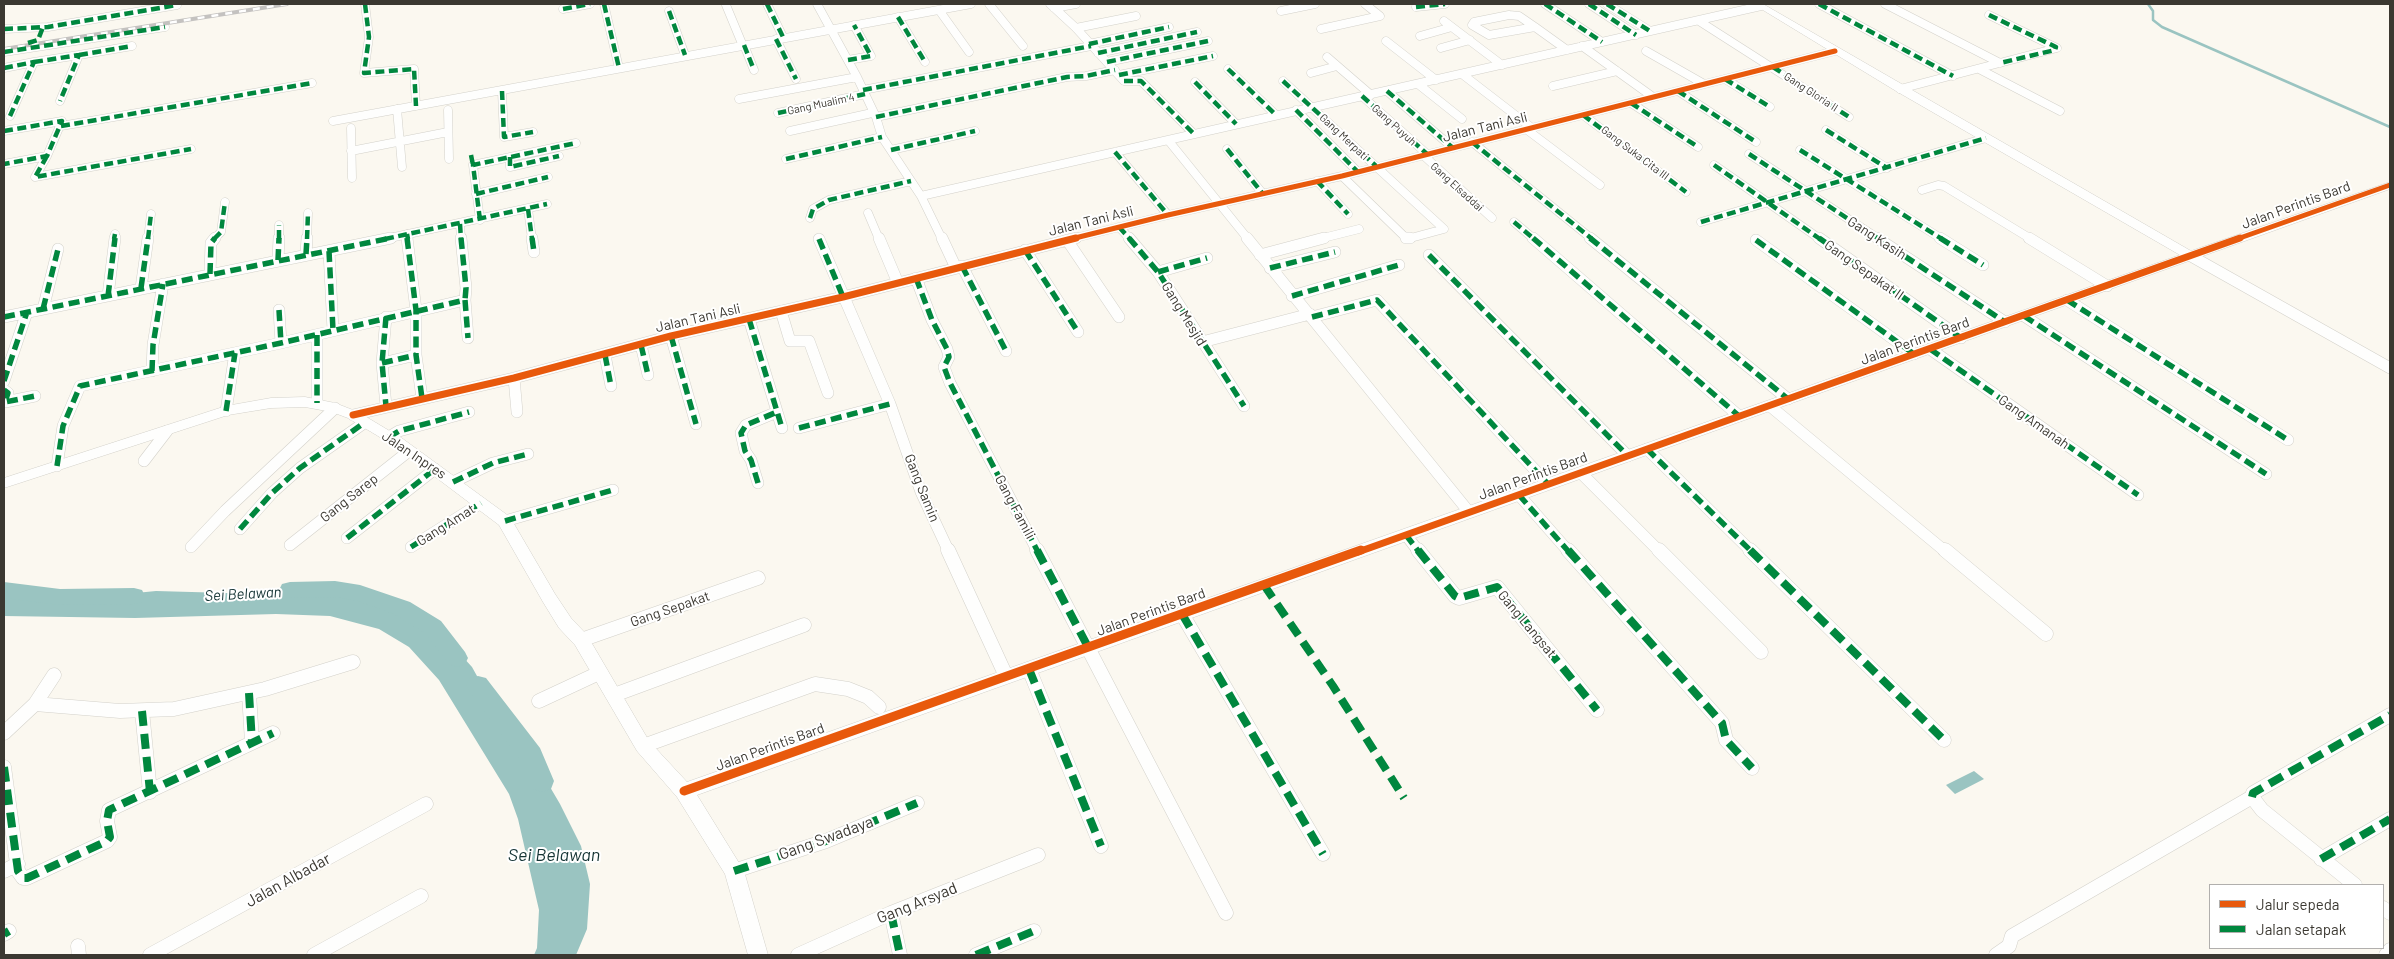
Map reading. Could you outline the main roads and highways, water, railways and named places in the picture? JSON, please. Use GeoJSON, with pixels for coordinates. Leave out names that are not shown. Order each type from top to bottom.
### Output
{"type":"FeatureCollection","features":[{"type":"Feature","properties":{"kind":"water","name":"Sei Belawan"},"geometry":{"type":"Polygon","coordinates":[[[4,584],[51,593],[95,597],[156,591],[227,593],[305,587],[366,596],[395,605],[451,644],[472,667],[497,712],[533,758],[560,804],[581,846],[590,884],[587,929],[576,955],[534,955],[537,948],[539,910],[518,819],[509,794],[439,680],[409,647],[379,629],[330,616],[276,614],[135,618],[4,616],[4,584]]]}},
{"type":"Feature","properties":{"kind":"water"},"geometry":{"type":"Polygon","coordinates":[[[1974,771],[1984,779],[1955,794],[1946,785],[1974,771]]]}},
{"type":"Feature","properties":{"kind":"waterway"},"geometry":{"type":"LineString","coordinates":[[2148,4],[2153,11],[2153,20],[2162,27],[2390,127]]}},
{"type":"Feature","properties":{"kind":"waterway","name":"Sei Belawan"},"geometry":{"type":"LineString","coordinates":[[290,590],[335,589],[360,593],[402,608],[433,627],[457,658]]}},
{"type":"Feature","properties":{"kind":"waterway","name":"Sei Belawan"},"geometry":{"type":"LineString","coordinates":[[4,590],[60,597],[134,596]]}},
{"type":"Feature","properties":{"kind":"waterway","name":"Sei Belawan"},"geometry":{"type":"LineString","coordinates":[[478,685],[531,755],[542,781]]}},
{"type":"Feature","properties":{"kind":"railway"},"geometry":{"type":"LineString","coordinates":[[4,49],[287,4]]}}]}
